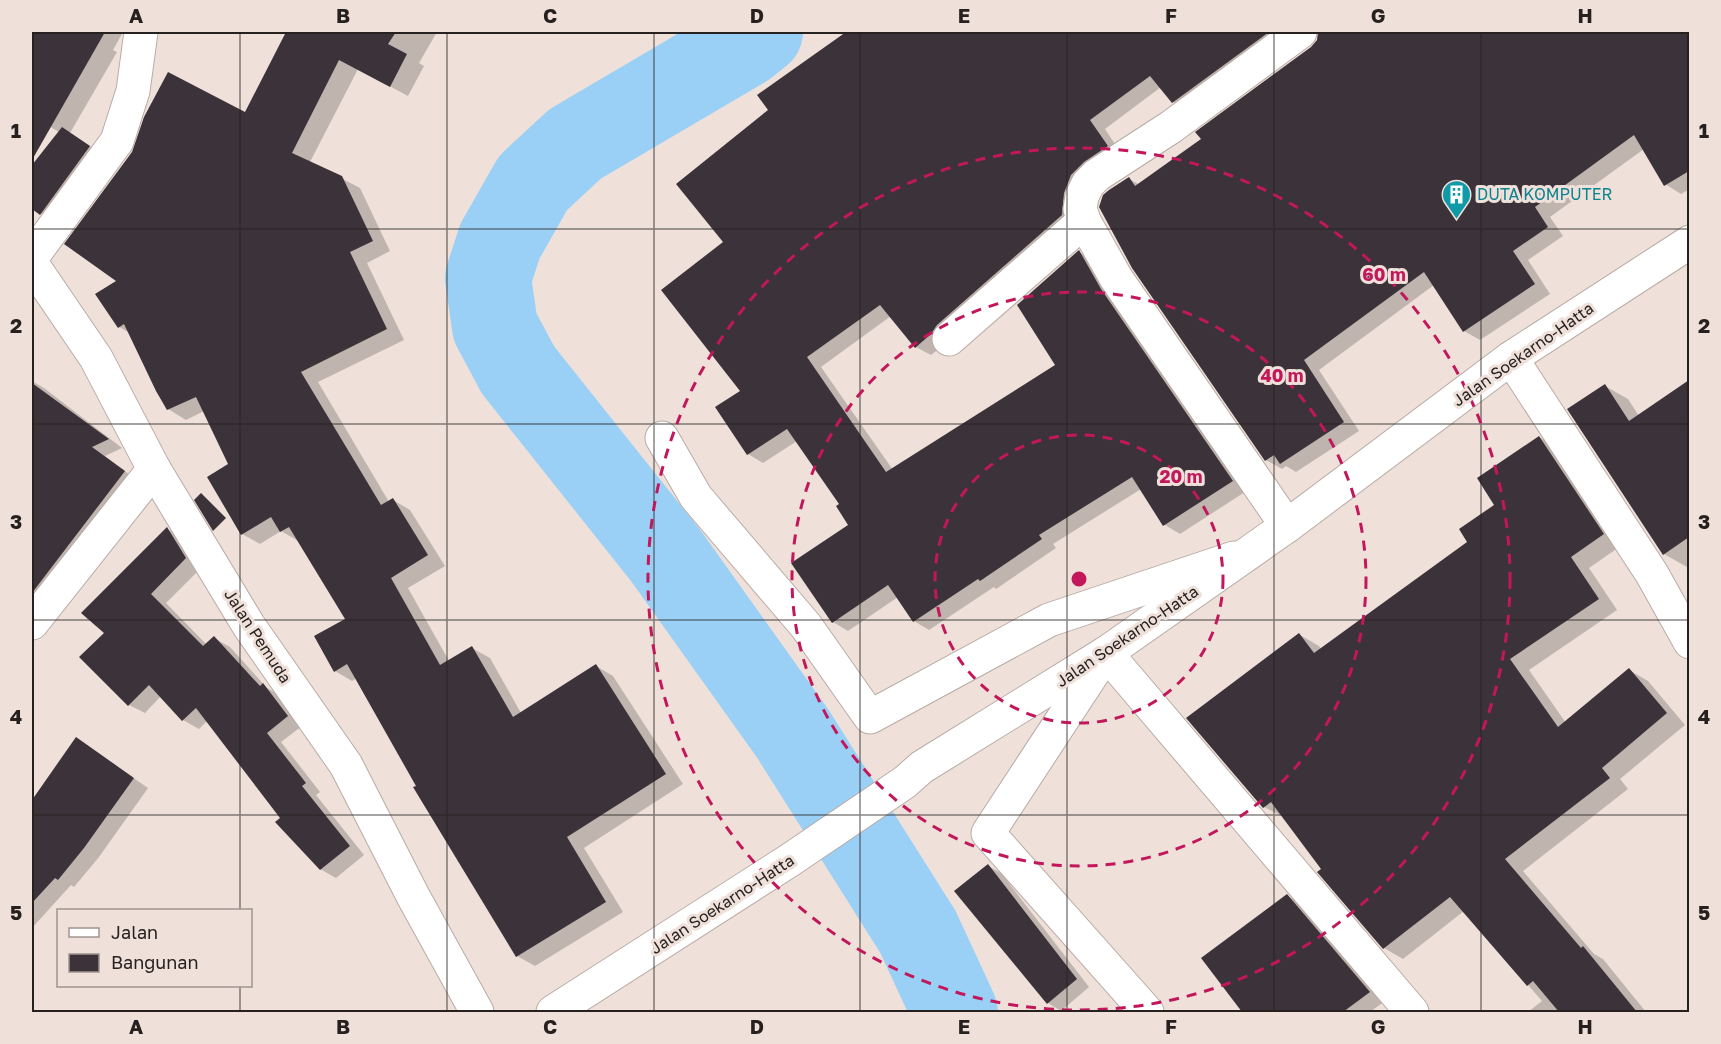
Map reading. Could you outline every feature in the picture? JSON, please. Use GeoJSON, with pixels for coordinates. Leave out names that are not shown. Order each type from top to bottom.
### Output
{"type":"FeatureCollection","features":[{"type":"Feature","properties":{"kind":"main road"},"geometry":{"type":"LineString","coordinates":[[32,257],[117,141],[133,91],[141,32]]}},
{"type":"Feature","properties":{"kind":"main road"},"geometry":{"type":"LineString","coordinates":[[1287,526],[1116,278],[1084,221],[1080,209],[1082,196],[1088,184],[1098,175],[1171,127],[1300,32]]}},
{"type":"Feature","properties":{"kind":"main road"},"geometry":{"type":"LineString","coordinates":[[949,339],[1084,221]]}},
{"type":"Feature","properties":{"kind":"main road","name":"Jalan Soekarno-Hatta"},"geometry":{"type":"LineString","coordinates":[[554,1012],[790,860],[905,782],[922,767],[1106,653],[1287,526],[1511,358],[1689,242]]}},
{"type":"Feature","properties":{"kind":"main road","name":"Jalan Pemuda"},"geometry":{"type":"LineString","coordinates":[[32,264],[96,358],[154,469],[249,626],[346,765],[413,896],[477,1012]]}},
{"type":"Feature","properties":{"kind":"main road"},"geometry":{"type":"LineString","coordinates":[[1511,358],[1652,574],[1689,642]]}},
{"type":"Feature","properties":{"kind":"main road"},"geometry":{"type":"LineString","coordinates":[[662,438],[696,497],[806,626],[870,717],[1049,620],[1245,555]]}},
{"type":"Feature","properties":{"kind":"main road"},"geometry":{"type":"LineString","coordinates":[[32,623],[154,469]]}},
{"type":"Feature","properties":{"kind":"main road"},"geometry":{"type":"LineString","coordinates":[[1147,1012],[988,832],[1106,653],[1412,1012]]}},
{"type":"Feature","properties":{"kind":"building"},"geometry":{"type":"Polygon","coordinates":[[[32,32],[105,32],[32,160],[32,32]]]}},
{"type":"Feature","properties":{"kind":"building"},"geometry":{"type":"Polygon","coordinates":[[[286,32],[396,32],[388,44],[407,54],[390,87],[339,60],[292,153],[342,176],[373,241],[350,252],[387,329],[301,372],[381,505],[393,498],[428,555],[391,578],[440,665],[472,646],[513,717],[596,664],[666,774],[567,837],[606,902],[516,957],[413,787],[416,786],[347,664],[334,672],[314,636],[345,619],[289,527],[280,532],[271,517],[241,535],[207,477],[228,464],[196,397],[167,410],[124,324],[118,328],[95,294],[116,281],[64,244],[132,152],[144,117],[168,72],[245,112],[286,32]]]}},
{"type":"Feature","properties":{"kind":"building"},"geometry":{"type":"Polygon","coordinates":[[[846,32],[1269,32],[1172,103],[1150,76],[1090,120],[1108,146],[1084,162],[1071,175],[1064,193],[1062,215],[937,325],[931,334],[915,348],[880,305],[807,357],[886,472],[1055,365],[1017,305],[1079,250],[1101,289],[1233,481],[1163,526],[1132,477],[1039,535],[1042,539],[913,622],[888,585],[832,623],[791,563],[848,525],[836,506],[839,504],[787,429],[747,455],[715,407],[740,391],[661,290],[723,242],[676,184],[768,110],[757,95],[846,32]]]}},
{"type":"Feature","properties":{"kind":"building"},"geometry":{"type":"Polygon","coordinates":[[[1318,32],[1689,32],[1689,171],[1664,186],[1634,135],[1535,207],[1548,227],[1513,251],[1535,284],[1463,332],[1424,272],[1304,360],[1344,422],[1280,464],[1274,455],[1265,461],[1132,268],[1099,207],[1103,195],[1109,190],[1129,177],[1135,186],[1201,139],[1195,132],[1311,47],[1317,40],[1318,32]]]}},
{"type":"Feature","properties":{"kind":"building"},"geometry":{"type":"Polygon","coordinates":[[[62,127],[90,146],[40,215],[32,209],[32,165],[62,127]]]}},
{"type":"Feature","properties":{"kind":"building"},"geometry":{"type":"Polygon","coordinates":[[[1689,380],[1689,537],[1663,555],[1567,409],[1605,384],[1629,421],[1689,380]]]}},
{"type":"Feature","properties":{"kind":"building"},"geometry":{"type":"Polygon","coordinates":[[[32,383],[109,439],[92,447],[125,471],[32,593],[32,383]]]}},
{"type":"Feature","properties":{"kind":"building"},"geometry":{"type":"Polygon","coordinates":[[[1539,436],[1604,534],[1571,557],[1599,599],[1510,659],[1558,727],[1629,668],[1667,713],[1602,768],[1610,778],[1505,859],[1581,948],[1583,946],[1637,1012],[1559,1012],[1533,981],[1527,986],[1450,897],[1383,949],[1317,872],[1321,869],[1271,802],[1263,808],[1186,718],[1299,633],[1314,653],[1467,542],[1459,529],[1494,505],[1477,478],[1539,436]]]}},
{"type":"Feature","properties":{"kind":"building"},"geometry":{"type":"Polygon","coordinates":[[[201,493],[226,518],[213,531],[194,500],[201,493]]]}},
{"type":"Feature","properties":{"kind":"building"},"geometry":{"type":"Polygon","coordinates":[[[167,527],[186,558],[151,594],[203,646],[214,636],[260,686],[263,683],[288,716],[267,733],[306,783],[302,786],[350,846],[320,870],[275,822],[280,818],[196,708],[182,721],[149,685],[128,706],[79,657],[104,633],[81,613],[167,527]]]}},
{"type":"Feature","properties":{"kind":"building"},"geometry":{"type":"Polygon","coordinates":[[[76,737],[134,778],[58,880],[55,878],[32,903],[32,800],[76,737]]]}},
{"type":"Feature","properties":{"kind":"building"},"geometry":{"type":"Polygon","coordinates":[[[988,864],[1077,979],[1047,1004],[954,891],[988,864]]]}},
{"type":"Feature","properties":{"kind":"building"},"geometry":{"type":"Polygon","coordinates":[[[1287,894],[1370,992],[1343,1012],[1242,1012],[1201,958],[1287,894]]]}},
{"type":"Feature","properties":{"kind":"waterway"},"geometry":{"type":"LineString","coordinates":[[760,32],[745,44],[575,144],[533,183],[500,241],[488,278],[495,327],[518,370],[666,556],[793,734],[918,932],[955,1012]]}},
{"type":"Feature","properties":{"kind":"place","name":"DUTA KOMPUTER"},"geometry":{"type":"Point","coordinates":[1456,220]}}]}
